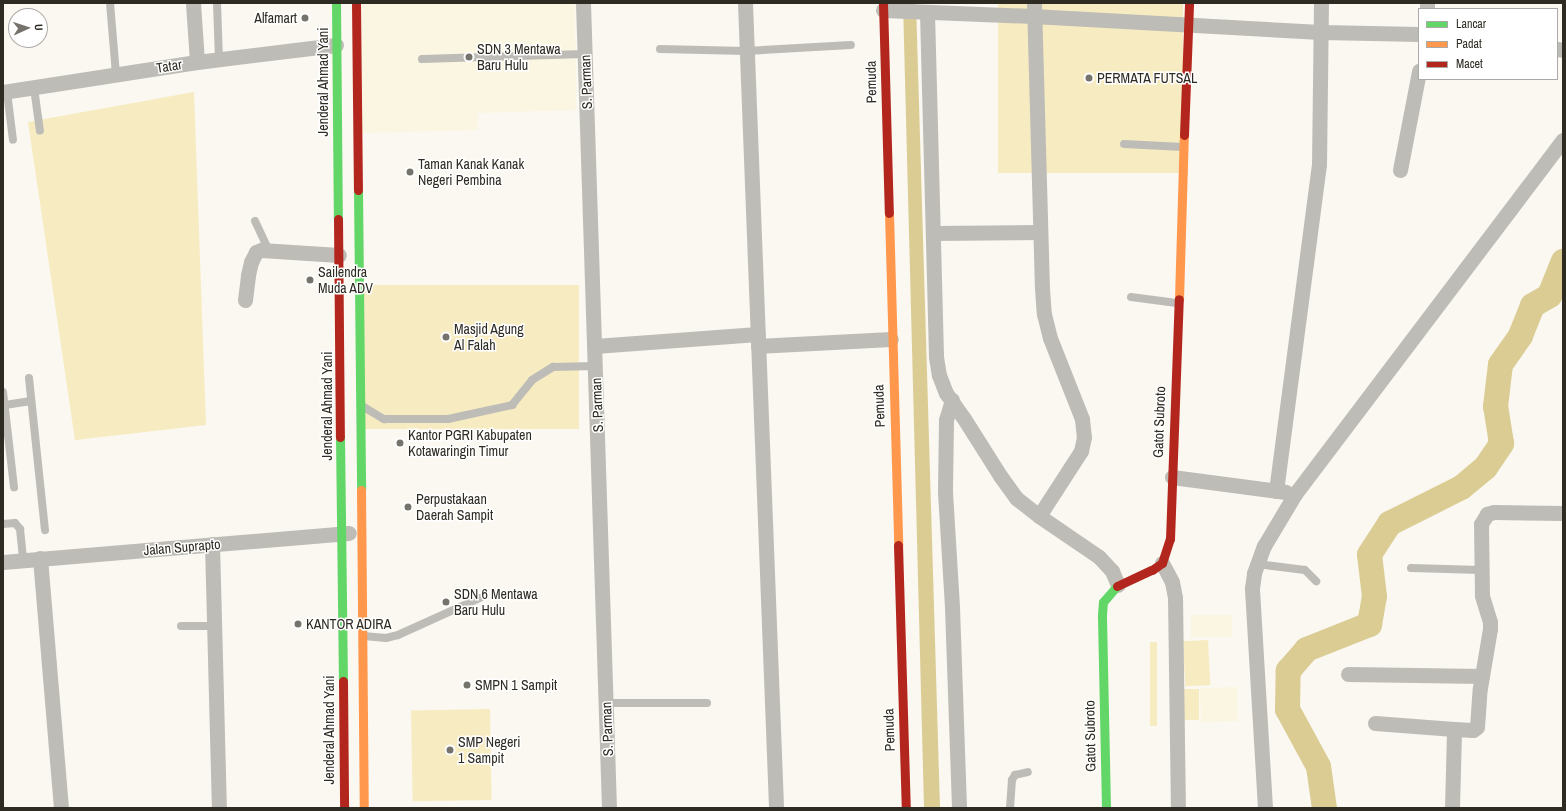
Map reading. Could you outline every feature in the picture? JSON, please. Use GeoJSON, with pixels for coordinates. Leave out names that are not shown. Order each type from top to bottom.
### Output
{"type":"FeatureCollection","features":[{"type":"Feature","properties":{"kind":"main road","name":"Jenderal Ahmad Yani"},"geometry":{"type":"LineString","coordinates":[[336,3],[344,808]]}},
{"type":"Feature","properties":{"kind":"main road"},"geometry":{"type":"LineString","coordinates":[[356,3],[360,533],[364,808]]}},
{"type":"Feature","properties":{"kind":"main road","name":"Gatot Subroto"},"geometry":{"type":"LineString","coordinates":[[1106,808],[1103,602],[1109,593],[1118,585],[1152,570],[1162,563],[1170,539],[1189,3]]}},
{"type":"Feature","properties":{"kind":"main road","name":"Pemuda"},"geometry":{"type":"LineString","coordinates":[[883,6],[906,808]]}},
{"type":"Feature","properties":{"kind":"street"},"geometry":{"type":"LineString","coordinates":[[192,3],[196,62]]}},
{"type":"Feature","properties":{"kind":"street","name":"S. Parman"},"geometry":{"type":"LineString","coordinates":[[583,3],[610,808]]}},
{"type":"Feature","properties":{"kind":"street"},"geometry":{"type":"LineString","coordinates":[[745,3],[776,808]]}},
{"type":"Feature","properties":{"kind":"street"},"geometry":{"type":"LineString","coordinates":[[1276,490],[1319,165],[1321,3]]}},
{"type":"Feature","properties":{"kind":"street"},"geometry":{"type":"LineString","coordinates":[[883,6],[901,11],[922,12],[1034,9],[1189,25],[1321,32],[1418,34]]}},
{"type":"Feature","properties":{"kind":"street"},"geometry":{"type":"LineString","coordinates":[[1034,9],[1040,232],[1044,314],[1050,338],[1082,420],[1084,437],[1081,451],[1038,516]]}},
{"type":"Feature","properties":{"kind":"street"},"geometry":{"type":"LineString","coordinates":[[922,12],[933,233],[936,357],[939,375],[946,393],[1010,490],[1038,516],[1099,556],[1112,571],[1118,585]]}},
{"type":"Feature","properties":{"kind":"street","name":"Tatar"},"geometry":{"type":"LineString","coordinates":[[5,92],[196,62],[336,45]]}},
{"type":"Feature","properties":{"kind":"street"},"geometry":{"type":"LineString","coordinates":[[1400,170],[1418,76]]}},
{"type":"Feature","properties":{"kind":"street"},"geometry":{"type":"LineString","coordinates":[[1265,808],[1252,588],[1257,564],[1264,546],[1295,494],[1563,140]]}},
{"type":"Feature","properties":{"kind":"street"},"geometry":{"type":"LineString","coordinates":[[933,233],[1040,232]]}},
{"type":"Feature","properties":{"kind":"street"},"geometry":{"type":"LineString","coordinates":[[245,300],[248,274],[251,262],[256,252],[261,250],[269,250],[339,255]]}},
{"type":"Feature","properties":{"kind":"street"},"geometry":{"type":"LineString","coordinates":[[595,346],[758,340],[892,339]]}},
{"type":"Feature","properties":{"kind":"street"},"geometry":{"type":"LineString","coordinates":[[952,400],[946,420],[945,472],[952,607],[959,808]]}},
{"type":"Feature","properties":{"kind":"street"},"geometry":{"type":"LineString","coordinates":[[1172,476],[1276,490],[1295,494]]}},
{"type":"Feature","properties":{"kind":"street"},"geometry":{"type":"LineString","coordinates":[[1375,723],[1473,730],[1477,727],[1482,676],[1490,624],[1483,600],[1481,570],[1481,524],[1487,514],[1506,511],[1563,513]]}},
{"type":"Feature","properties":{"kind":"street","name":"Jalan Suprapto"},"geometry":{"type":"LineString","coordinates":[[3,562],[342,533],[360,533]]}},
{"type":"Feature","properties":{"kind":"street"},"geometry":{"type":"LineString","coordinates":[[212,544],[219,808]]}},
{"type":"Feature","properties":{"kind":"street"},"geometry":{"type":"LineString","coordinates":[[40,558],[61,808]]}},
{"type":"Feature","properties":{"kind":"street"},"geometry":{"type":"LineString","coordinates":[[1162,563],[1172,582],[1175,597],[1178,808]]}},
{"type":"Feature","properties":{"kind":"street"},"geometry":{"type":"LineString","coordinates":[[1348,674],[1482,676]]}},
{"type":"Feature","properties":{"kind":"street"},"geometry":{"type":"LineString","coordinates":[[1452,808],[1454,729]]}},
{"type":"Feature","properties":{"kind":"lane"},"geometry":{"type":"LineString","coordinates":[[110,3],[116,74]]}},
{"type":"Feature","properties":{"kind":"lane"},"geometry":{"type":"LineString","coordinates":[[217,3],[219,59]]}},
{"type":"Feature","properties":{"kind":"lane"},"geometry":{"type":"LineString","coordinates":[[660,49],[746,50],[851,45]]}},
{"type":"Feature","properties":{"kind":"lane"},"geometry":{"type":"LineString","coordinates":[[422,59],[585,54]]}},
{"type":"Feature","properties":{"kind":"lane"},"geometry":{"type":"LineString","coordinates":[[34,88],[40,131]]}},
{"type":"Feature","properties":{"kind":"lane"},"geometry":{"type":"LineString","coordinates":[[5,92],[13,140]]}},
{"type":"Feature","properties":{"kind":"lane"},"geometry":{"type":"LineString","coordinates":[[1124,144],[1184,148]]}},
{"type":"Feature","properties":{"kind":"lane"},"geometry":{"type":"LineString","coordinates":[[255,221],[269,250]]}},
{"type":"Feature","properties":{"kind":"lane"},"geometry":{"type":"LineString","coordinates":[[1131,297],[1178,303]]}},
{"type":"Feature","properties":{"kind":"lane"},"geometry":{"type":"LineString","coordinates":[[359,404],[384,419],[448,419],[512,405],[532,380],[553,367],[596,366]]}},
{"type":"Feature","properties":{"kind":"lane"},"geometry":{"type":"LineString","coordinates":[[29,378],[46,530]]}},
{"type":"Feature","properties":{"kind":"lane"},"geometry":{"type":"LineString","coordinates":[[3,392],[14,487]]}},
{"type":"Feature","properties":{"kind":"lane"},"geometry":{"type":"LineString","coordinates":[[5,405],[32,401]]}},
{"type":"Feature","properties":{"kind":"lane"},"geometry":{"type":"LineString","coordinates":[[3,524],[15,523],[20,529],[23,560]]}},
{"type":"Feature","properties":{"kind":"lane"},"geometry":{"type":"LineString","coordinates":[[1257,564],[1305,570],[1316,581]]}},
{"type":"Feature","properties":{"kind":"lane"},"geometry":{"type":"LineString","coordinates":[[1411,568],[1481,570]]}},
{"type":"Feature","properties":{"kind":"lane"},"geometry":{"type":"LineString","coordinates":[[362,636],[386,638],[398,635],[480,598]]}},
{"type":"Feature","properties":{"kind":"lane"},"geometry":{"type":"LineString","coordinates":[[181,626],[214,626]]}},
{"type":"Feature","properties":{"kind":"lane"},"geometry":{"type":"LineString","coordinates":[[606,703],[707,703]]}},
{"type":"Feature","properties":{"kind":"lane"},"geometry":{"type":"LineString","coordinates":[[1010,808],[1012,780],[1015,775],[1028,772]]}},
{"type":"Feature","properties":{"kind":"shaded area","name":"SDN 3 Mentawa Baru Hulu"},"geometry":{"type":"Polygon","coordinates":[[[362,3],[575,3],[576,110],[478,113],[478,130],[362,133],[362,3]]]}},
{"type":"Feature","properties":{"kind":"shaded area"},"geometry":{"type":"Polygon","coordinates":[[[903,3],[916,3],[940,808],[924,808],[903,3]]]}},
{"type":"Feature","properties":{"kind":"shaded area","name":"PERMATA FUTSAL"},"geometry":{"type":"Polygon","coordinates":[[[998,3],[1183,3],[1183,173],[998,173],[998,3]]]}},
{"type":"Feature","properties":{"kind":"shaded area"},"geometry":{"type":"Polygon","coordinates":[[[194,92],[206,425],[75,440],[28,122],[194,92]]]}},
{"type":"Feature","properties":{"kind":"shaded area"},"geometry":{"type":"Polygon","coordinates":[[[364,285],[579,285],[579,429],[364,429],[364,285]]]}},
{"type":"Feature","properties":{"kind":"shaded area"},"geometry":{"type":"Polygon","coordinates":[[[1191,615],[1232,615],[1232,637],[1191,637],[1191,615]]]}},
{"type":"Feature","properties":{"kind":"shaded area"},"geometry":{"type":"Polygon","coordinates":[[[1208,640],[1210,685],[1185,686],[1183,641],[1208,640]]]}},
{"type":"Feature","properties":{"kind":"shaded area"},"geometry":{"type":"Polygon","coordinates":[[[1150,642],[1157,642],[1157,726],[1150,726],[1150,642]]]}},
{"type":"Feature","properties":{"kind":"shaded area"},"geometry":{"type":"Polygon","coordinates":[[[1237,687],[1238,721],[1201,722],[1200,688],[1237,687]]]}},
{"type":"Feature","properties":{"kind":"shaded area"},"geometry":{"type":"Polygon","coordinates":[[[1184,689],[1199,689],[1199,720],[1184,720],[1184,689]]]}},
{"type":"Feature","properties":{"kind":"shaded area"},"geometry":{"type":"Polygon","coordinates":[[[490,709],[492,800],[413,801],[411,710],[490,709]]]}},
{"type":"Feature","properties":{"kind":"waterway"},"geometry":{"type":"LineString","coordinates":[[1324,808],[1318,766],[1287,709],[1288,670],[1306,649],[1369,624],[1374,596],[1369,554],[1389,523],[1461,487],[1485,467],[1501,443],[1495,406],[1500,364],[1520,335],[1532,305],[1549,295],[1563,261]]}},
{"type":"Feature","properties":{"kind":"traffic: fast"},"geometry":{"type":"LineString","coordinates":[[336,3],[338,219]]}},
{"type":"Feature","properties":{"kind":"traffic: fast"},"geometry":{"type":"LineString","coordinates":[[358,190],[361,490]]}},
{"type":"Feature","properties":{"kind":"traffic: fast"},"geometry":{"type":"LineString","coordinates":[[340,437],[343,681]]}},
{"type":"Feature","properties":{"kind":"traffic: fast"},"geometry":{"type":"LineString","coordinates":[[1106,808],[1102,615],[1103,602],[1117,586]]}},
{"type":"Feature","properties":{"kind":"traffic: slow"},"geometry":{"type":"LineString","coordinates":[[1179,299],[1184,135]]}},
{"type":"Feature","properties":{"kind":"traffic: slow"},"geometry":{"type":"LineString","coordinates":[[889,213],[898,545]]}},
{"type":"Feature","properties":{"kind":"traffic: slow"},"geometry":{"type":"LineString","coordinates":[[361,490],[364,808]]}},
{"type":"Feature","properties":{"kind":"traffic: jam"},"geometry":{"type":"LineString","coordinates":[[356,3],[358,190]]}},
{"type":"Feature","properties":{"kind":"traffic: jam"},"geometry":{"type":"LineString","coordinates":[[883,3],[889,213]]}},
{"type":"Feature","properties":{"kind":"traffic: jam"},"geometry":{"type":"LineString","coordinates":[[1184,135],[1189,3]]}},
{"type":"Feature","properties":{"kind":"traffic: jam"},"geometry":{"type":"LineString","coordinates":[[338,219],[340,437]]}},
{"type":"Feature","properties":{"kind":"traffic: jam"},"geometry":{"type":"LineString","coordinates":[[1117,586],[1152,570],[1162,563],[1170,539],[1179,299]]}},
{"type":"Feature","properties":{"kind":"traffic: jam"},"geometry":{"type":"LineString","coordinates":[[898,545],[906,808]]}},
{"type":"Feature","properties":{"kind":"traffic: jam"},"geometry":{"type":"LineString","coordinates":[[343,681],[344,808]]}},
{"type":"Feature","properties":{"kind":"place","name":"Alfamart"},"geometry":{"type":"Point","coordinates":[305,18]}},
{"type":"Feature","properties":{"kind":"place","name":"SDN 3 Mentawa Baru Hulu"},"geometry":{"type":"Point","coordinates":[469,57]}},
{"type":"Feature","properties":{"kind":"place","name":"PERMATA FUTSAL"},"geometry":{"type":"Point","coordinates":[1089,78]}},
{"type":"Feature","properties":{"kind":"place","name":"Taman Kanak Kanak Negeri Pembina"},"geometry":{"type":"Point","coordinates":[410,172]}},
{"type":"Feature","properties":{"kind":"place","name":"Sailendra Muda ADV"},"geometry":{"type":"Point","coordinates":[310,280]}},
{"type":"Feature","properties":{"kind":"place","name":"Masjid Agung Al Falah"},"geometry":{"type":"Point","coordinates":[446,337]}},
{"type":"Feature","properties":{"kind":"place","name":"Kantor PGRI Kabupaten Kotawaringin Timur"},"geometry":{"type":"Point","coordinates":[400,443]}},
{"type":"Feature","properties":{"kind":"place","name":"Perpustakaan Daerah Sampit"},"geometry":{"type":"Point","coordinates":[408,507]}},
{"type":"Feature","properties":{"kind":"place","name":"SDN 6 Mentawa Baru Hulu"},"geometry":{"type":"Point","coordinates":[446,602]}},
{"type":"Feature","properties":{"kind":"place","name":"KANTOR ADIRA"},"geometry":{"type":"Point","coordinates":[298,624]}},
{"type":"Feature","properties":{"kind":"place","name":"SMPN 1 Sampit"},"geometry":{"type":"Point","coordinates":[467,685]}},
{"type":"Feature","properties":{"kind":"place","name":"SMP Negeri 1 Sampit"},"geometry":{"type":"Point","coordinates":[450,750]}}]}
